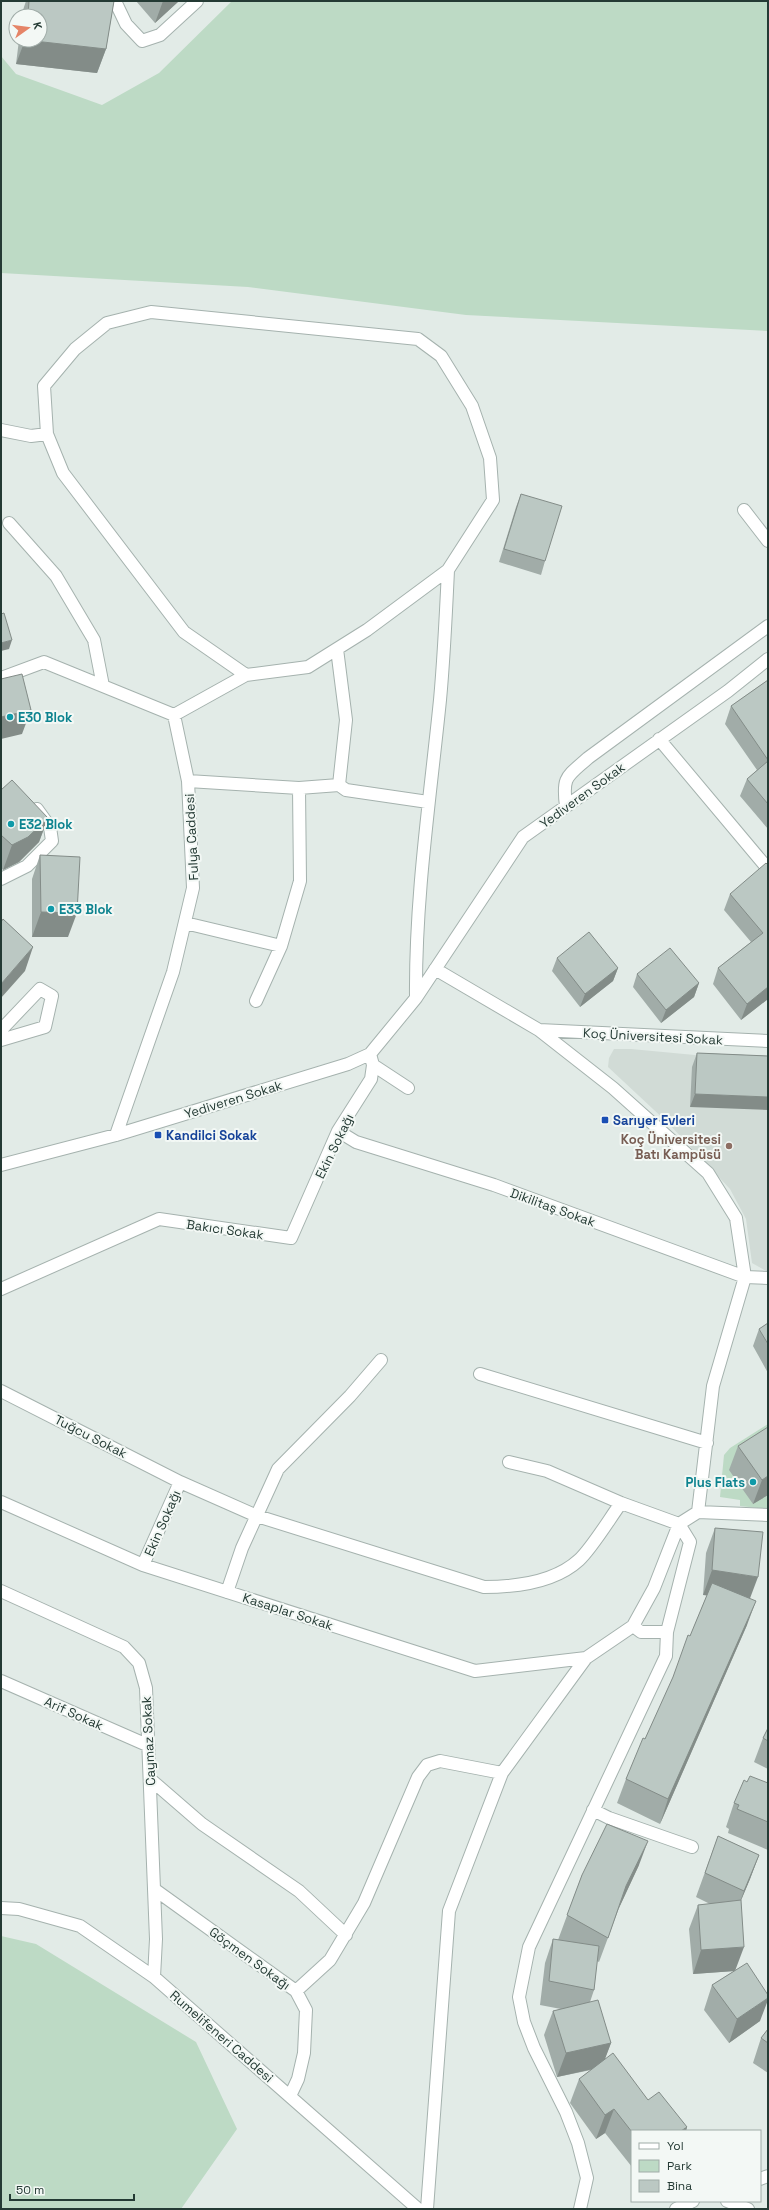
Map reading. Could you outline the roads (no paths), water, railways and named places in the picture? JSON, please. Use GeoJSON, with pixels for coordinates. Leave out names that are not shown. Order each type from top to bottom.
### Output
{"type":"FeatureCollection","features":[{"type":"Feature","properties":{"kind":"street"},"geometry":{"type":"LineString","coordinates":[[115,1],[126,24],[142,41],[160,35],[197,1]]}},
{"type":"Feature","properties":{"kind":"street"},"geometry":{"type":"LineString","coordinates":[[1,678],[44,662],[174,715],[246,675],[308,667],[367,630],[448,570],[493,500],[490,458],[472,406],[441,356],[418,339],[151,312],[107,323],[75,349],[44,386],[47,434],[63,473],[184,632],[246,675]]}},
{"type":"Feature","properties":{"kind":"street"},"geometry":{"type":"LineString","coordinates":[[1,430],[31,436],[47,434]]}},
{"type":"Feature","properties":{"kind":"street"},"geometry":{"type":"LineString","coordinates":[[744,510],[768,541]]}},
{"type":"Feature","properties":{"kind":"street"},"geometry":{"type":"LineString","coordinates":[[9,523],[56,576],[94,640],[104,686]]}},
{"type":"Feature","properties":{"kind":"street"},"geometry":{"type":"LineString","coordinates":[[416,998],[416,952],[428,802],[440,698],[448,570]]}},
{"type":"Feature","properties":{"kind":"street"},"geometry":{"type":"LineString","coordinates":[[566,806],[563,786],[569,775],[768,626]]}},
{"type":"Feature","properties":{"kind":"street"},"geometry":{"type":"LineString","coordinates":[[337,649],[346,720],[339,785]]}},
{"type":"Feature","properties":{"kind":"street","name":"Yediveren Sokak"},"geometry":{"type":"LineString","coordinates":[[1,1165],[116,1135],[348,1064],[372,1060],[416,998],[523,837],[728,691],[768,659]]}},
{"type":"Feature","properties":{"kind":"street","name":"Fulya Caddesi"},"geometry":{"type":"LineString","coordinates":[[116,1135],[172,972],[193,888],[188,781],[174,715]]}},
{"type":"Feature","properties":{"kind":"street"},"geometry":{"type":"LineString","coordinates":[[659,739],[768,869]]}},
{"type":"Feature","properties":{"kind":"street"},"geometry":{"type":"LineString","coordinates":[[188,781],[299,788],[339,785],[346,790],[428,802]]}},
{"type":"Feature","properties":{"kind":"street"},"geometry":{"type":"LineString","coordinates":[[256,1002],[281,946],[300,881],[299,788]]}},
{"type":"Feature","properties":{"kind":"street"},"geometry":{"type":"LineString","coordinates":[[1,879],[27,866],[52,841],[50,827],[30,799]]}},
{"type":"Feature","properties":{"kind":"street"},"geometry":{"type":"LineString","coordinates":[[185,923],[281,946]]}},
{"type":"Feature","properties":{"kind":"street"},"geometry":{"type":"LineString","coordinates":[[435,969],[539,1030],[613,1088],[708,1173],[736,1218],[744,1277],[713,1386],[698,1512]]}},
{"type":"Feature","properties":{"kind":"street"},"geometry":{"type":"LineString","coordinates":[[1,1030],[40,989],[52,996],[44,1027],[1,1040]]}},
{"type":"Feature","properties":{"kind":"street","name":"Koç Üniversitesi Sokak"},"geometry":{"type":"LineString","coordinates":[[539,1030],[768,1041]]}},
{"type":"Feature","properties":{"kind":"street"},"geometry":{"type":"LineString","coordinates":[[372,1060],[408,1088]]}},
{"type":"Feature","properties":{"kind":"street","name":"Ekin Sokağı"},"geometry":{"type":"LineString","coordinates":[[291,1238],[338,1131],[371,1079],[372,1060]]}},
{"type":"Feature","properties":{"kind":"street","name":"Dikilitaş Sokak"},"geometry":{"type":"LineString","coordinates":[[338,1131],[356,1142],[494,1185],[744,1277],[768,1278]]}},
{"type":"Feature","properties":{"kind":"street","name":"Bakıcı Sokak"},"geometry":{"type":"LineString","coordinates":[[1,1289],[159,1219],[291,1238]]}},
{"type":"Feature","properties":{"kind":"street"},"geometry":{"type":"LineString","coordinates":[[227,1592],[242,1548],[278,1469],[350,1396],[381,1360]]}},
{"type":"Feature","properties":{"kind":"street"},"geometry":{"type":"LineString","coordinates":[[480,1374],[707,1443]]}},
{"type":"Feature","properties":{"kind":"street","name":"Tuğcu Sokak"},"geometry":{"type":"LineString","coordinates":[[1,1391],[180,1482],[257,1516],[484,1587],[516,1586],[557,1574],[579,1560],[621,1503]]}},
{"type":"Feature","properties":{"kind":"street"},"geometry":{"type":"LineString","coordinates":[[509,1462],[547,1471],[621,1503],[679,1524],[690,1542],[667,1632],[666,1656],[529,1947],[519,1997],[524,2022],[534,2048],[566,2112],[578,2143],[587,2178],[580,2209]]}},
{"type":"Feature","properties":{"kind":"street","name":"Ekin Sokağı"},"geometry":{"type":"LineString","coordinates":[[143,1565],[180,1482]]}},
{"type":"Feature","properties":{"kind":"street","name":"Kasaplar Sokak"},"geometry":{"type":"LineString","coordinates":[[1,1502],[143,1565],[474,1671],[586,1658]]}},
{"type":"Feature","properties":{"kind":"street"},"geometry":{"type":"LineString","coordinates":[[427,2209],[449,1911],[502,1773],[586,1658],[633,1626],[654,1588],[679,1524],[698,1512],[768,1515]]}},
{"type":"Feature","properties":{"kind":"street","name":"Caymaz Sokak"},"geometry":{"type":"LineString","coordinates":[[1,1591],[124,1646],[139,1662],[146,1688],[147,1745],[150,1779],[156,1940],[154,1977]]}},
{"type":"Feature","properties":{"kind":"street"},"geometry":{"type":"LineString","coordinates":[[633,1626],[641,1632],[667,1632]]}},
{"type":"Feature","properties":{"kind":"street","name":"Arif Sokak"},"geometry":{"type":"LineString","coordinates":[[1,1681],[147,1745]]}},
{"type":"Feature","properties":{"kind":"street"},"geometry":{"type":"LineString","coordinates":[[296,1991],[330,1960],[346,1935],[364,1903],[418,1777],[427,1765],[440,1761],[502,1773]]}},
{"type":"Feature","properties":{"kind":"street"},"geometry":{"type":"LineString","coordinates":[[150,1779],[202,1824],[299,1891],[346,1935]]}},
{"type":"Feature","properties":{"kind":"street"},"geometry":{"type":"LineString","coordinates":[[593,1810],[609,1818],[692,1847]]}},
{"type":"Feature","properties":{"kind":"street","name":"Göçmen Sokağı"},"geometry":{"type":"LineString","coordinates":[[154,1889],[296,1991],[306,2010],[304,2053],[298,2078],[290,2096]]}},
{"type":"Feature","properties":{"kind":"street","name":"Rumelifeneri Caddesi"},"geometry":{"type":"LineString","coordinates":[[1,1908],[19,1909],[80,1926],[154,1977],[418,2209]]}},
{"type":"Feature","properties":{"kind":"street"},"geometry":{"type":"LineString","coordinates":[[676,2209],[691,2202]]}},
{"type":"Feature","properties":{"kind":"street"},"geometry":{"type":"LineString","coordinates":[[730,2202],[748,2209]]}},
{"type":"Feature","properties":{"kind":"place","name":"E30 Blok"},"geometry":{"type":"Point","coordinates":[10,717]}},
{"type":"Feature","properties":{"kind":"place","name":"E32 Blok"},"geometry":{"type":"Point","coordinates":[11,824]}},
{"type":"Feature","properties":{"kind":"place","name":"E33 Blok"},"geometry":{"type":"Point","coordinates":[51,909]}},
{"type":"Feature","properties":{"kind":"place","name":"Sarıyer Evleri"},"geometry":{"type":"Point","coordinates":[605,1120]}},
{"type":"Feature","properties":{"kind":"place","name":"Kandilci Sokak"},"geometry":{"type":"Point","coordinates":[158,1135]}},
{"type":"Feature","properties":{"kind":"place","name":"Koç Üniversitesi Batı Kampüsü"},"geometry":{"type":"Point","coordinates":[729,1146]}},
{"type":"Feature","properties":{"kind":"place","name":"Plus Flats"},"geometry":{"type":"Point","coordinates":[753,1482]}}]}
